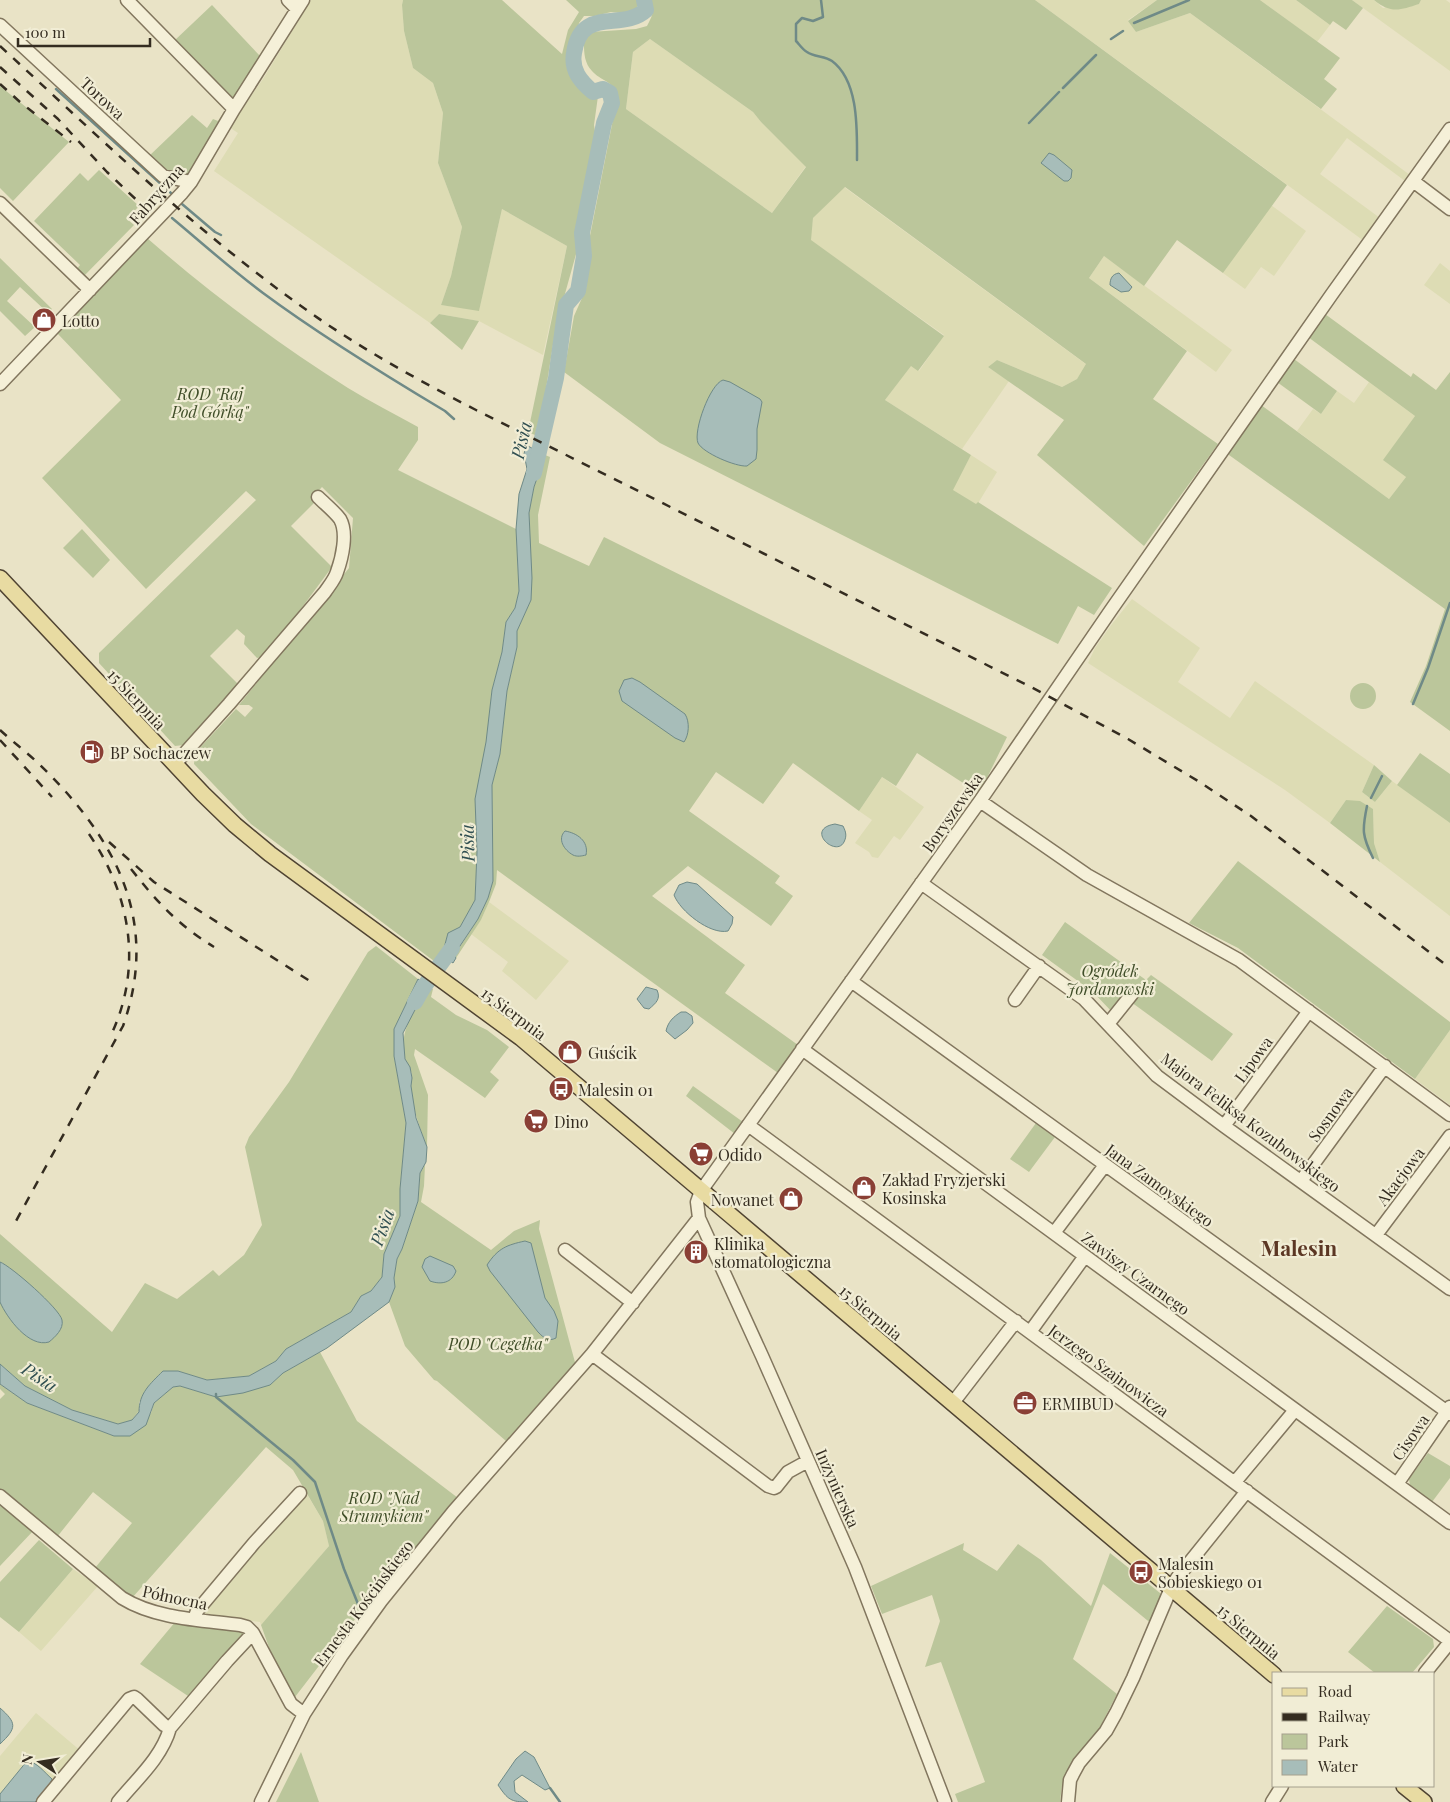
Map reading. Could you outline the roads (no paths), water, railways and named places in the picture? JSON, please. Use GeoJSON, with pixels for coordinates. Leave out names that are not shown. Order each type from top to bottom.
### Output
{"type":"FeatureCollection","features":[{"type":"Feature","properties":{"kind":"main road","name":"15 Sierpnia"},"geometry":{"type":"LineString","coordinates":[[0,578],[209,800],[247,835],[521,1038],[1272,1673]]}},
{"type":"Feature","properties":{"kind":"main road"},"geometry":{"type":"LineString","coordinates":[[1405,1787],[1424,1802]]}},
{"type":"Feature","properties":{"kind":"street"},"geometry":{"type":"LineString","coordinates":[[127,0],[234,110]]}},
{"type":"Feature","properties":{"kind":"street","name":"Fabryczna"},"geometry":{"type":"LineString","coordinates":[[0,384],[170,208],[190,182],[296,3]]}},
{"type":"Feature","properties":{"kind":"street","name":"Torowa"},"geometry":{"type":"LineString","coordinates":[[0,25],[163,176],[190,182]]}},
{"type":"Feature","properties":{"kind":"street","name":"Boryszewska"},"geometry":{"type":"LineString","coordinates":[[700,1191],[980,800],[1068,671],[1450,129]]}},
{"type":"Feature","properties":{"kind":"street"},"geometry":{"type":"LineString","coordinates":[[1413,181],[1450,208]]}},
{"type":"Feature","properties":{"kind":"street"},"geometry":{"type":"LineString","coordinates":[[0,203],[90,290]]}},
{"type":"Feature","properties":{"kind":"street"},"geometry":{"type":"LineString","coordinates":[[175,764],[311,610],[337,574],[341,560],[344,534],[342,525],[339,519],[318,497]]}},
{"type":"Feature","properties":{"kind":"street"},"geometry":{"type":"LineString","coordinates":[[980,800],[1087,875],[1157,916],[1223,950],[1264,977],[1450,1115]]}},
{"type":"Feature","properties":{"kind":"street","name":"Majora Feliksa Kozubowskiego"},"geometry":{"type":"LineString","coordinates":[[921,883],[1084,998],[1157,1076],[1450,1288]]}},
{"type":"Feature","properties":{"kind":"street"},"geometry":{"type":"LineString","coordinates":[[1015,1000],[1039,966]]}},
{"type":"Feature","properties":{"kind":"street","name":"Jana Zamoyskiego"},"geometry":{"type":"LineString","coordinates":[[851,981],[1105,1166],[1449,1411]]}},
{"type":"Feature","properties":{"kind":"street"},"geometry":{"type":"LineString","coordinates":[[1108,1024],[1132,994]]}},
{"type":"Feature","properties":{"kind":"street","name":"Lipowa"},"geometry":{"type":"LineString","coordinates":[[1224,1126],[1309,1010]]}},
{"type":"Feature","properties":{"kind":"street","name":"Zawiszy Czarnego"},"geometry":{"type":"LineString","coordinates":[[802,1049],[1450,1523]]}},
{"type":"Feature","properties":{"kind":"street","name":"Sosnowa"},"geometry":{"type":"LineString","coordinates":[[1301,1181],[1385,1066]]}},
{"type":"Feature","properties":{"kind":"street","name":"Jerzego Szajnowicza"},"geometry":{"type":"LineString","coordinates":[[748,1125],[1450,1642]]}},
{"type":"Feature","properties":{"kind":"street","name":"Akacjowa"},"geometry":{"type":"LineString","coordinates":[[1376,1235],[1450,1136]]}},
{"type":"Feature","properties":{"kind":"street"},"geometry":{"type":"LineString","coordinates":[[1054,1233],[1105,1166]]}},
{"type":"Feature","properties":{"kind":"street","name":"Inżynierska"},"geometry":{"type":"LineString","coordinates":[[700,1191],[697,1202],[699,1218],[723,1268],[855,1567],[945,1802]]}},
{"type":"Feature","properties":{"kind":"street","name":"Ernesta Kościńskiego"},"geometry":{"type":"LineString","coordinates":[[261,1802],[304,1714],[342,1655],[381,1601],[454,1512],[592,1354],[699,1218]]}},
{"type":"Feature","properties":{"kind":"street"},"geometry":{"type":"LineString","coordinates":[[565,1250],[633,1303]]}},
{"type":"Feature","properties":{"kind":"street"},"geometry":{"type":"LineString","coordinates":[[1030,1332],[1085,1256]]}},
{"type":"Feature","properties":{"kind":"street"},"geometry":{"type":"LineString","coordinates":[[952,1404],[1016,1321]]}},
{"type":"Feature","properties":{"kind":"street"},"geometry":{"type":"LineString","coordinates":[[592,1354],[772,1488],[776,1487],[788,1472],[808,1460]]}},
{"type":"Feature","properties":{"kind":"street"},"geometry":{"type":"LineString","coordinates":[[1235,1482],[1295,1410]]}},
{"type":"Feature","properties":{"kind":"street","name":"Cisowa"},"geometry":{"type":"LineString","coordinates":[[1397,1484],[1449,1411]]}},
{"type":"Feature","properties":{"kind":"street"},"geometry":{"type":"LineString","coordinates":[[1068,1802],[1070,1780],[1079,1763],[1106,1730],[1116,1713],[1171,1588],[1247,1491]]}},
{"type":"Feature","properties":{"kind":"street"},"geometry":{"type":"LineString","coordinates":[[194,1619],[194,1614],[300,1493]]}},
{"type":"Feature","properties":{"kind":"street","name":"Północna"},"geometry":{"type":"LineString","coordinates":[[0,1496],[122,1598],[136,1607],[194,1619],[240,1625],[248,1627],[253,1633]]}},
{"type":"Feature","properties":{"kind":"street"},"geometry":{"type":"LineString","coordinates":[[118,1802],[161,1751],[167,1740],[170,1728],[253,1633],[291,1704],[304,1714]]}},
{"type":"Feature","properties":{"kind":"street"},"geometry":{"type":"LineString","coordinates":[[1426,1672],[1450,1642]]}},
{"type":"Feature","properties":{"kind":"street"},"geometry":{"type":"LineString","coordinates":[[43,1802],[129,1699],[134,1697],[137,1699],[164,1725],[170,1728]]}},
{"type":"Feature","properties":{"kind":"street"},"geometry":{"type":"LineString","coordinates":[[1272,1802],[1281,1787]]}},
{"type":"Feature","properties":{"kind":"water"},"geometry":{"type":"Polygon","coordinates":[[[1049,153],[1072,170],[1071,178],[1068,181],[1064,181],[1041,163],[1049,153]]]}},
{"type":"Feature","properties":{"kind":"water"},"geometry":{"type":"Polygon","coordinates":[[[1119,273],[1132,287],[1129,291],[1121,292],[1110,285],[1112,277],[1119,273]]]}},
{"type":"Feature","properties":{"kind":"water"},"geometry":{"type":"Polygon","coordinates":[[[723,380],[730,382],[762,402],[757,429],[756,459],[747,466],[720,459],[706,451],[698,443],[698,429],[704,408],[713,390],[723,380]]]}},
{"type":"Feature","properties":{"kind":"water"},"geometry":{"type":"Polygon","coordinates":[[[526,445],[545,455],[534,487],[529,513],[532,578],[531,600],[517,631],[517,647],[507,691],[500,754],[492,785],[493,881],[488,898],[478,919],[454,955],[456,958],[453,963],[450,961],[445,969],[434,961],[444,948],[448,933],[460,927],[475,900],[477,852],[475,799],[486,742],[492,690],[502,652],[506,622],[515,608],[519,591],[516,529],[519,494],[527,469],[524,454],[526,445]]]}},
{"type":"Feature","properties":{"kind":"water"},"geometry":{"type":"Polygon","coordinates":[[[632,678],[685,714],[688,728],[684,742],[675,738],[622,701],[619,691],[624,680],[632,678]]]}},
{"type":"Feature","properties":{"kind":"water"},"geometry":{"type":"Polygon","coordinates":[[[835,824],[843,826],[846,836],[840,846],[835,847],[825,841],[822,831],[826,827],[835,824]]]}},
{"type":"Feature","properties":{"kind":"water"},"geometry":{"type":"Polygon","coordinates":[[[565,831],[581,838],[586,846],[586,855],[575,856],[567,850],[562,841],[565,831]]]}},
{"type":"Feature","properties":{"kind":"water"},"geometry":{"type":"Polygon","coordinates":[[[687,882],[697,884],[733,917],[728,931],[705,926],[682,908],[674,895],[679,885],[687,882]]]}},
{"type":"Feature","properties":{"kind":"water"},"geometry":{"type":"Polygon","coordinates":[[[418,979],[431,988],[416,1008],[403,1033],[405,1059],[410,1067],[412,1078],[411,1086],[416,1118],[427,1147],[426,1162],[420,1173],[418,1201],[397,1259],[394,1278],[395,1287],[389,1302],[327,1348],[283,1373],[270,1385],[243,1393],[216,1397],[180,1386],[173,1387],[154,1403],[146,1425],[130,1436],[114,1436],[27,1403],[0,1384],[0,1364],[25,1386],[72,1410],[118,1424],[132,1420],[139,1412],[139,1405],[143,1394],[163,1371],[178,1371],[207,1380],[249,1376],[276,1361],[286,1349],[351,1312],[361,1296],[371,1291],[382,1277],[384,1254],[400,1216],[400,1189],[406,1123],[394,1056],[394,1029],[418,979]]]}},
{"type":"Feature","properties":{"kind":"water"},"geometry":{"type":"Polygon","coordinates":[[[646,987],[657,990],[658,993],[657,1001],[649,1009],[644,1008],[637,999],[646,987]]]}},
{"type":"Feature","properties":{"kind":"water"},"geometry":{"type":"Polygon","coordinates":[[[681,1012],[686,1012],[692,1016],[693,1023],[675,1039],[666,1031],[671,1020],[681,1012]]]}},
{"type":"Feature","properties":{"kind":"water"},"geometry":{"type":"Polygon","coordinates":[[[525,1241],[531,1243],[545,1298],[558,1321],[556,1338],[551,1340],[546,1339],[538,1332],[487,1265],[503,1248],[525,1241]]]}},
{"type":"Feature","properties":{"kind":"water"},"geometry":{"type":"Polygon","coordinates":[[[430,1256],[453,1266],[456,1271],[452,1278],[442,1283],[430,1281],[422,1267],[425,1259],[430,1256]]]}},
{"type":"Feature","properties":{"kind":"water"},"geometry":{"type":"Polygon","coordinates":[[[0,1262],[34,1288],[59,1315],[62,1320],[62,1327],[49,1342],[41,1343],[27,1336],[13,1323],[3,1309],[0,1302],[0,1262]]]}},
{"type":"Feature","properties":{"kind":"water"},"geometry":{"type":"Polygon","coordinates":[[[0,1708],[10,1718],[13,1726],[10,1734],[0,1744],[0,1708]]]}},
{"type":"Feature","properties":{"kind":"water"},"geometry":{"type":"Polygon","coordinates":[[[525,1751],[534,1757],[550,1788],[545,1790],[522,1775],[514,1781],[515,1792],[528,1802],[510,1799],[498,1785],[516,1759],[525,1751]]]}},
{"type":"Feature","properties":{"kind":"water"},"geometry":{"type":"Polygon","coordinates":[[[27,1761],[37,1765],[52,1779],[48,1788],[35,1802],[0,1802],[0,1794],[27,1761]]]}},
{"type":"Feature","properties":{"kind":"waterway","name":"Pisia"},"geometry":{"type":"LineString","coordinates":[[534,473],[556,378],[566,305],[578,291],[584,256],[582,233],[604,123],[612,103],[610,93],[603,89],[593,92],[580,79],[575,70],[574,53],[578,38],[585,29],[594,24],[636,16],[646,10],[644,0]]}},
{"type":"Feature","properties":{"kind":"waterway"},"geometry":{"type":"LineString","coordinates":[[821,0],[823,17],[813,21],[802,18],[796,24],[796,41],[810,54],[832,61],[841,70],[847,81],[855,107],[857,160]]}},
{"type":"Feature","properties":{"kind":"waterway"},"geometry":{"type":"LineString","coordinates":[[1134,23],[1189,0]]}},
{"type":"Feature","properties":{"kind":"waterway"},"geometry":{"type":"LineString","coordinates":[[1111,39],[1123,31]]}},
{"type":"Feature","properties":{"kind":"waterway"},"geometry":{"type":"LineString","coordinates":[[1063,88],[1096,55]]}},
{"type":"Feature","properties":{"kind":"waterway"},"geometry":{"type":"LineString","coordinates":[[56,89],[172,194]]}},
{"type":"Feature","properties":{"kind":"waterway"},"geometry":{"type":"LineString","coordinates":[[1029,123],[1059,92]]}},
{"type":"Feature","properties":{"kind":"waterway"},"geometry":{"type":"LineString","coordinates":[[182,204],[221,235]]}},
{"type":"Feature","properties":{"kind":"waterway"},"geometry":{"type":"LineString","coordinates":[[172,218],[240,275],[285,309],[352,354],[445,411],[454,419]]}},
{"type":"Feature","properties":{"kind":"waterway"},"geometry":{"type":"LineString","coordinates":[[1413,704],[1428,668],[1450,603]]}},
{"type":"Feature","properties":{"kind":"waterway"},"geometry":{"type":"LineString","coordinates":[[1371,798],[1382,776]]}},
{"type":"Feature","properties":{"kind":"waterway"},"geometry":{"type":"LineString","coordinates":[[1367,806],[1364,833],[1373,858]]}},
{"type":"Feature","properties":{"kind":"waterway","name":"Pisia"},"geometry":{"type":"LineString","coordinates":[[415,1002],[452,948]]}},
{"type":"Feature","properties":{"kind":"waterway"},"geometry":{"type":"LineString","coordinates":[[216,1394],[216,1397],[293,1460],[315,1482],[344,1569],[360,1609]]}},
{"type":"Feature","properties":{"kind":"waterway"},"geometry":{"type":"LineString","coordinates":[[550,1788],[560,1802]]}},
{"type":"Feature","properties":{"kind":"railway"},"geometry":{"type":"LineString","coordinates":[[0,46],[109,147],[184,213],[261,276],[343,335],[409,374],[476,410],[1031,687],[1128,739],[1198,781],[1251,816],[1450,968]]}},
{"type":"Feature","properties":{"kind":"railway"},"geometry":{"type":"LineString","coordinates":[[0,67],[58,119],[107,172],[145,208]]}},
{"type":"Feature","properties":{"kind":"railway"},"geometry":{"type":"LineString","coordinates":[[0,84],[71,142]]}},
{"type":"Feature","properties":{"kind":"railway"},"geometry":{"type":"LineString","coordinates":[[0,730],[37,762],[64,790],[88,819],[108,850],[123,882],[133,915],[136,950],[133,987],[123,1026],[16,1221]]}},
{"type":"Feature","properties":{"kind":"railway"},"geometry":{"type":"LineString","coordinates":[[0,740],[52,797]]}},
{"type":"Feature","properties":{"kind":"railway"},"geometry":{"type":"LineString","coordinates":[[89,834],[103,857],[114,881],[128,930],[127,982],[122,1007],[112,1033]]}},
{"type":"Feature","properties":{"kind":"railway"},"geometry":{"type":"LineString","coordinates":[[109,842],[154,882],[313,983]]}},
{"type":"Feature","properties":{"kind":"railway"},"geometry":{"type":"LineString","coordinates":[[131,869],[169,912],[189,930],[214,947]]}},
{"type":"Feature","properties":{"kind":"place","name":"Lotto"},"geometry":{"type":"Point","coordinates":[44,320]}},
{"type":"Feature","properties":{"kind":"place","name":"BP Sochaczew"},"geometry":{"type":"Point","coordinates":[92,752]}},
{"type":"Feature","properties":{"kind":"place","name":"Guścik"},"geometry":{"type":"Point","coordinates":[570,1052]}},
{"type":"Feature","properties":{"kind":"place","name":"Malesin 01"},"geometry":{"type":"Point","coordinates":[561,1089]}},
{"type":"Feature","properties":{"kind":"place","name":"Dino"},"geometry":{"type":"Point","coordinates":[536,1121]}},
{"type":"Feature","properties":{"kind":"place","name":"Odido"},"geometry":{"type":"Point","coordinates":[701,1154]}},
{"type":"Feature","properties":{"kind":"place","name":"Zakład Fryzjerski Kosinska"},"geometry":{"type":"Point","coordinates":[864,1188]}},
{"type":"Feature","properties":{"kind":"place","name":"Nowanet"},"geometry":{"type":"Point","coordinates":[791,1199]}},
{"type":"Feature","properties":{"kind":"place","name":"Klinika stomatologiczna"},"geometry":{"type":"Point","coordinates":[696,1252]}},
{"type":"Feature","properties":{"kind":"place","name":"ERMIBUD"},"geometry":{"type":"Point","coordinates":[1025,1403]}},
{"type":"Feature","properties":{"kind":"place","name":"Malesin Sobieskiego 01"},"geometry":{"type":"Point","coordinates":[1141,1572]}},
{"type":"Feature","properties":{"kind":"district","name":"Malesin"},"geometry":{"type":"Point","coordinates":[1299,1247]}},
{"type":"Feature","properties":{"kind":"park label","name":"ROD \"Raj Pod Górką\""},"geometry":{"type":"Point","coordinates":[210,402]}},
{"type":"Feature","properties":{"kind":"park label","name":"Ogródek Jordanowski"},"geometry":{"type":"Point","coordinates":[1110,979]}},
{"type":"Feature","properties":{"kind":"park label","name":"POD \"Cegełka\""},"geometry":{"type":"Point","coordinates":[498,1343]}},
{"type":"Feature","properties":{"kind":"park label","name":"ROD \"Nad Strumykiem\""},"geometry":{"type":"Point","coordinates":[384,1506]}}]}
